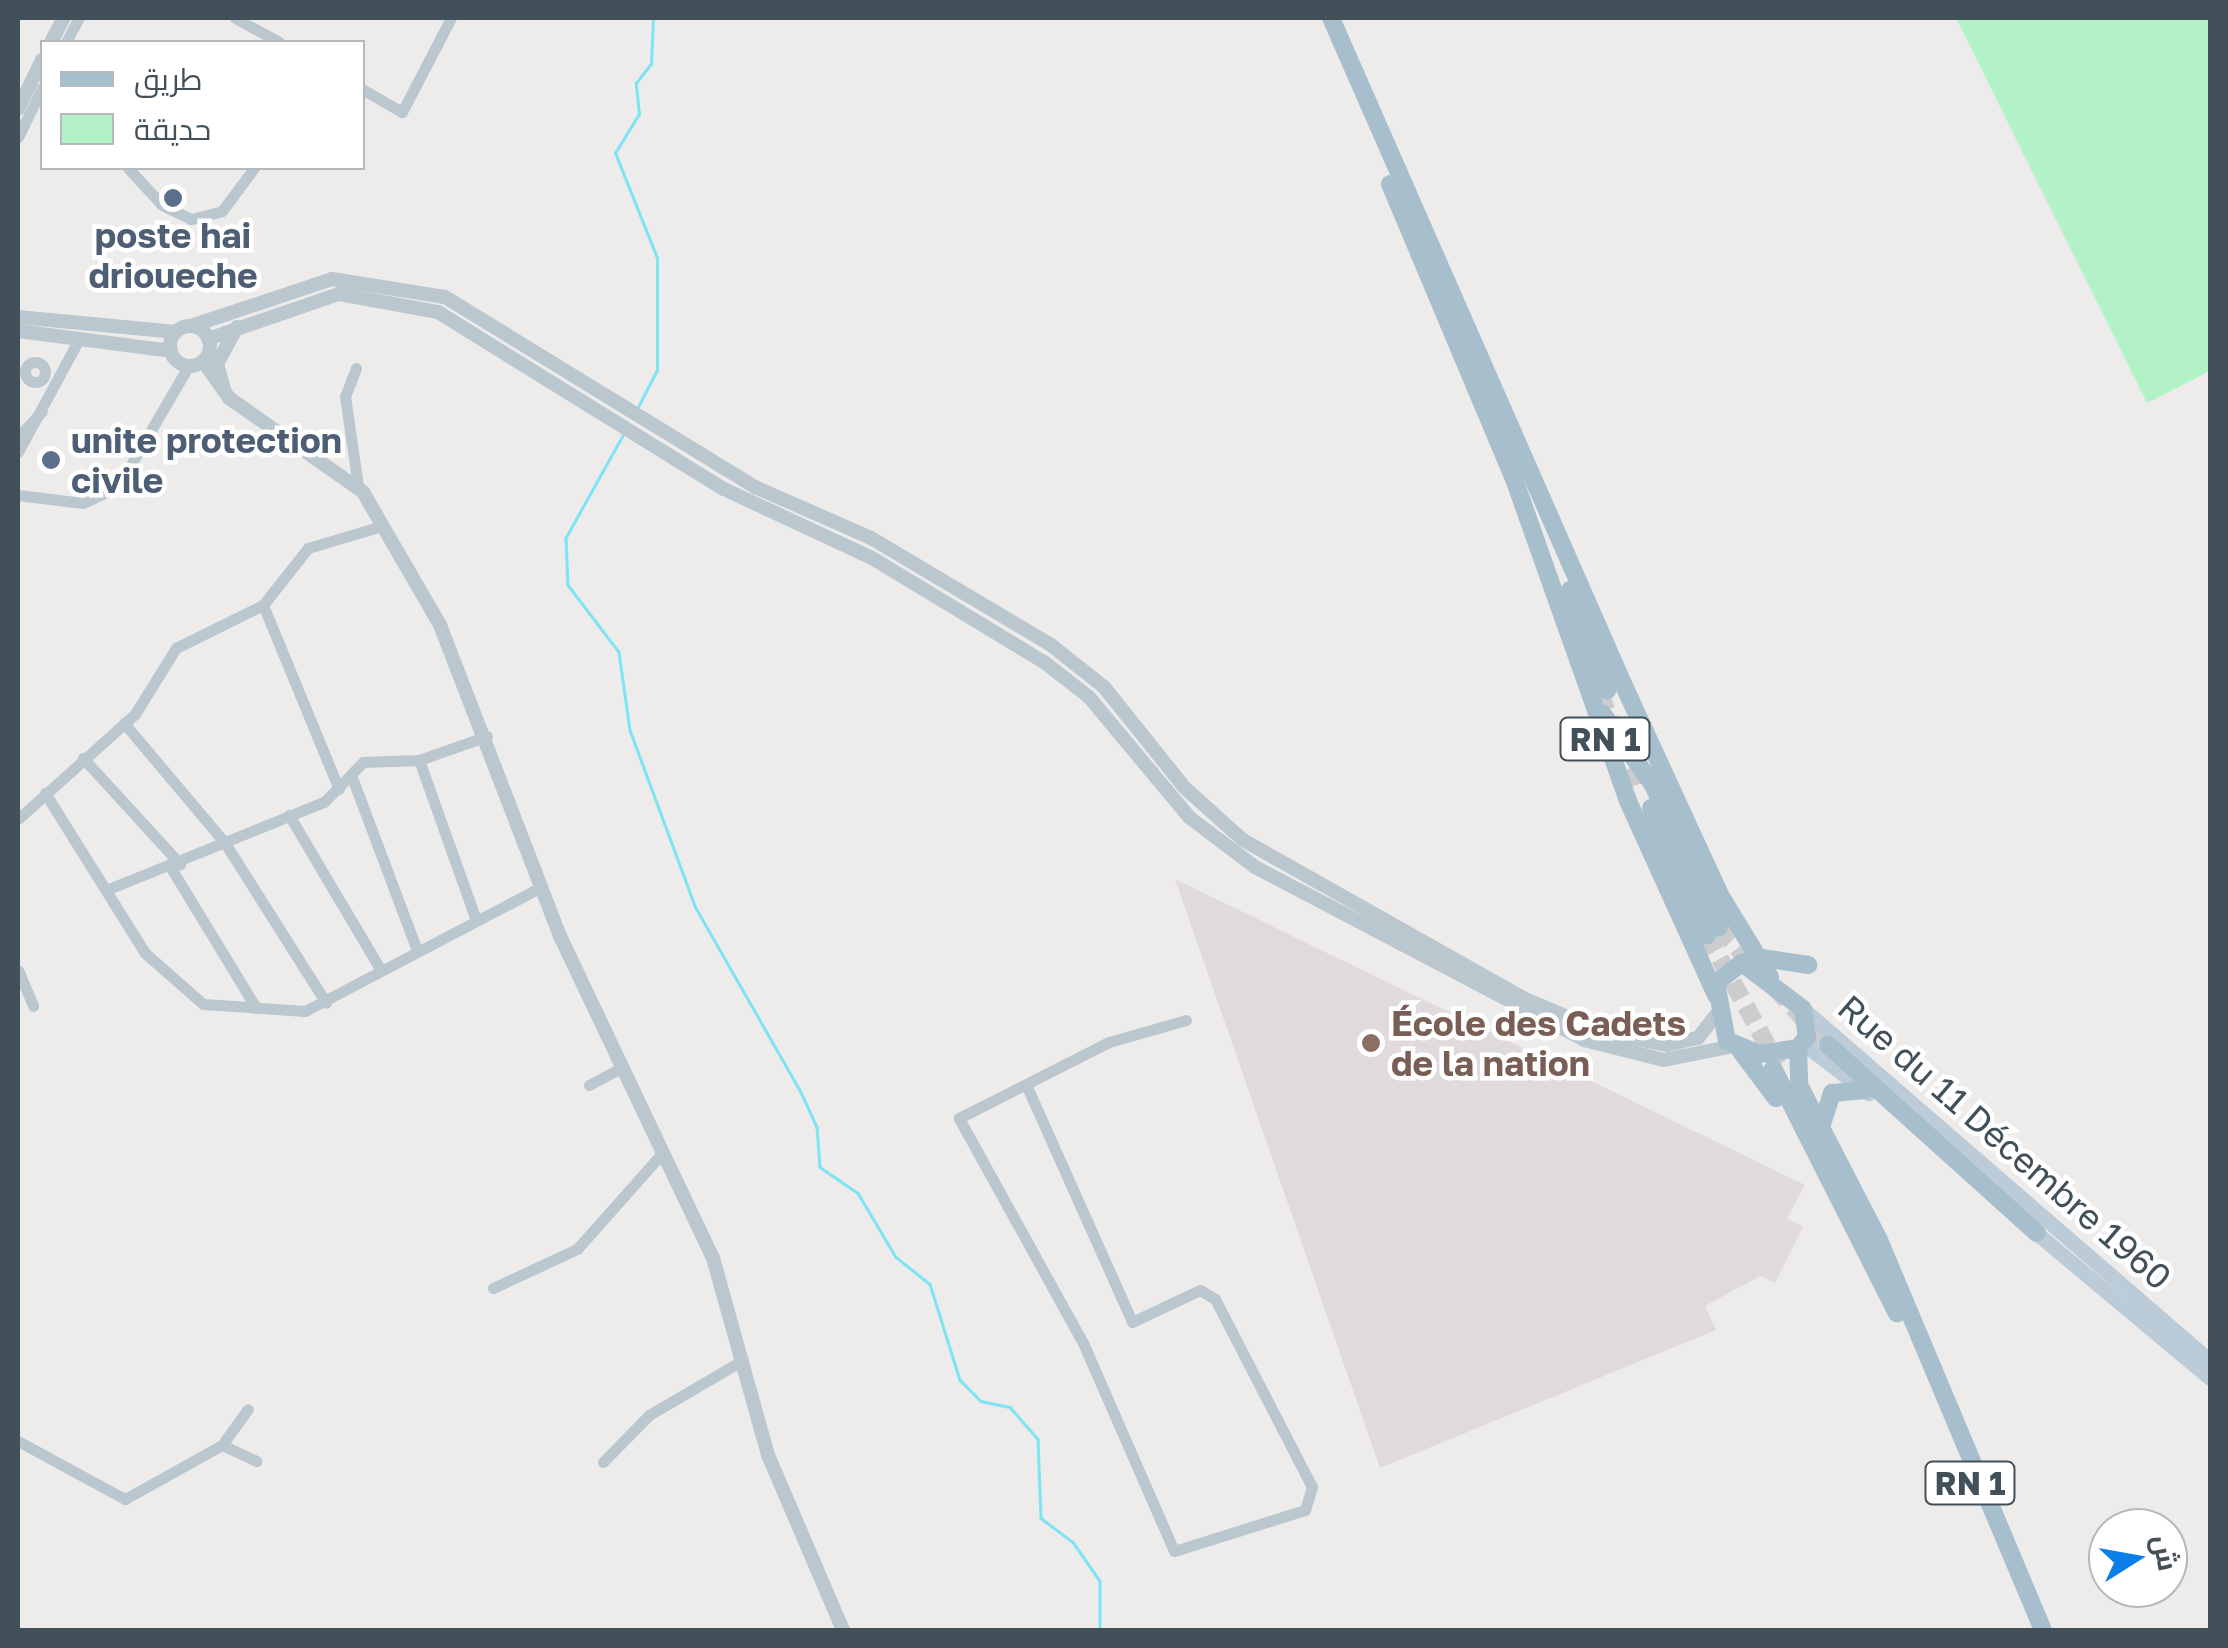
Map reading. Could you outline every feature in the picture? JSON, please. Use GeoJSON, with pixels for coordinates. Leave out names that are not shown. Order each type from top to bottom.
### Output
{"type":"FeatureCollection","features":[{"type":"Feature","properties":{"kind":"main road","name":"RN 1"},"geometry":{"type":"LineString","coordinates":[[1320,18],[1605,692]]}},
{"type":"Feature","properties":{"kind":"main road","name":"RN 1"},"geometry":{"type":"LineString","coordinates":[[1332,18],[1526,462],[1717,1003]]}},
{"type":"Feature","properties":{"kind":"main road"},"geometry":{"type":"LineString","coordinates":[[1605,692],[1648,764],[1713,932]]}},
{"type":"Feature","properties":{"kind":"main road"},"geometry":{"type":"LineString","coordinates":[[1605,692],[1648,777],[1713,932]]}},
{"type":"Feature","properties":{"kind":"main road"},"geometry":{"type":"LineString","coordinates":[[1605,692],[1756,957],[1770,977],[1803,1009],[1818,1042],[2040,1225]]}},
{"type":"Feature","properties":{"kind":"main road"},"geometry":{"type":"LineString","coordinates":[[1640,791],[1713,932]]}},
{"type":"Feature","properties":{"kind":"main road"},"geometry":{"type":"LineString","coordinates":[[1756,957],[1808,964]]}},
{"type":"Feature","properties":{"kind":"main road"},"geometry":{"type":"LineString","coordinates":[[1770,977],[1734,965],[1717,1003],[1737,1048],[1818,1042]]}},
{"type":"Feature","properties":{"kind":"main road","name":"Rue du 11 Décembre 1960"},"geometry":{"type":"LineString","coordinates":[[1803,1009],[1818,1042],[1865,1090],[2210,1362]]}},
{"type":"Feature","properties":{"kind":"main road","name":"RN 1"},"geometry":{"type":"LineString","coordinates":[[1818,1042],[1799,1085],[1822,1128],[2039,1630]]}},
{"type":"Feature","properties":{"kind":"main road","name":"RN 1"},"geometry":{"type":"LineString","coordinates":[[1737,1048],[1908,1329]]}},
{"type":"Feature","properties":{"kind":"main road"},"geometry":{"type":"LineString","coordinates":[[1775,1067],[1908,1329]]}},
{"type":"Feature","properties":{"kind":"main road"},"geometry":{"type":"LineString","coordinates":[[1822,1128],[1832,1094],[1865,1090]]}},
{"type":"Feature","properties":{"kind":"main road","name":"Rue du 11 Décembre 1960"},"geometry":{"type":"LineString","coordinates":[[2040,1225],[2210,1378]]}},
{"type":"Feature","properties":{"kind":"street"},"geometry":{"type":"LineString","coordinates":[[67,40],[79,18]]}},
{"type":"Feature","properties":{"kind":"street"},"geometry":{"type":"LineString","coordinates":[[235,18],[276,40]]}},
{"type":"Feature","properties":{"kind":"street"},"geometry":{"type":"LineString","coordinates":[[261,32],[268,18]]}},
{"type":"Feature","properties":{"kind":"street"},"geometry":{"type":"LineString","coordinates":[[365,92],[402,112],[450,18]]}},
{"type":"Feature","properties":{"kind":"street"},"geometry":{"type":"LineString","coordinates":[[18,109],[40,64]]}},
{"type":"Feature","properties":{"kind":"street"},"geometry":{"type":"LineString","coordinates":[[18,136],[40,92]]}},
{"type":"Feature","properties":{"kind":"street"},"geometry":{"type":"LineString","coordinates":[[130,170],[162,205],[191,219],[222,211],[253,170]]}},
{"type":"Feature","properties":{"kind":"street"},"geometry":{"type":"LineString","coordinates":[[18,317],[176,332],[306,282],[366,279],[426,290],[755,487],[871,538],[1087,670],[1193,797],[1243,840],[1524,999],[1606,1033],[1667,1045],[1698,1038],[1717,1003]]}},
{"type":"Feature","properties":{"kind":"street"},"geometry":{"type":"LineString","coordinates":[[18,495],[83,503],[118,486],[208,339],[238,324],[340,294],[420,305],[724,489],[861,552],[1063,675],[1189,816],[1255,867],[1584,1040],[1664,1060],[1737,1048]]}},
{"type":"Feature","properties":{"kind":"street"},"geometry":{"type":"LineString","coordinates":[[229,398],[216,364],[238,324]]}},
{"type":"Feature","properties":{"kind":"street"},"geometry":{"type":"LineString","coordinates":[[192,326],[208,339]]}},
{"type":"Feature","properties":{"kind":"street"},"geometry":{"type":"LineString","coordinates":[[18,330],[171,351],[196,363],[229,398],[358,486],[368,499],[440,625],[487,736],[542,886],[725,1290],[768,1455],[843,1630]]}},
{"type":"Feature","properties":{"kind":"street"},"geometry":{"type":"LineString","coordinates":[[171,351],[176,332]]}},
{"type":"Feature","properties":{"kind":"street"},"geometry":{"type":"LineString","coordinates":[[18,452],[66,373],[78,341]]}},
{"type":"Feature","properties":{"kind":"street"},"geometry":{"type":"LineString","coordinates":[[356,368],[345,396],[358,486]]}},
{"type":"Feature","properties":{"kind":"street"},"geometry":{"type":"LineString","coordinates":[[21,373],[38,382],[46,369],[66,373]]}},
{"type":"Feature","properties":{"kind":"street"},"geometry":{"type":"LineString","coordinates":[[18,437],[46,408]]}},
{"type":"Feature","properties":{"kind":"street"},"geometry":{"type":"LineString","coordinates":[[18,819],[124,723],[176,648],[262,605],[308,548],[379,521]]}},
{"type":"Feature","properties":{"kind":"street"},"geometry":{"type":"LineString","coordinates":[[262,605],[339,789]]}},
{"type":"Feature","properties":{"kind":"street"},"geometry":{"type":"LineString","coordinates":[[124,723],[226,843],[326,1002]]}},
{"type":"Feature","properties":{"kind":"street"},"geometry":{"type":"LineString","coordinates":[[106,890],[175,866],[289,815],[353,780],[363,762],[419,760],[487,736]]}},
{"type":"Feature","properties":{"kind":"street"},"geometry":{"type":"LineString","coordinates":[[83,758],[175,866],[256,1008]]}},
{"type":"Feature","properties":{"kind":"street"},"geometry":{"type":"LineString","coordinates":[[419,760],[476,920]]}},
{"type":"Feature","properties":{"kind":"street"},"geometry":{"type":"LineString","coordinates":[[353,780],[416,950]]}},
{"type":"Feature","properties":{"kind":"street"},"geometry":{"type":"LineString","coordinates":[[45,793],[106,890],[181,993],[256,1008],[326,1002],[416,950],[542,886]]}},
{"type":"Feature","properties":{"kind":"street"},"geometry":{"type":"LineString","coordinates":[[289,815],[380,970]]}},
{"type":"Feature","properties":{"kind":"street"},"geometry":{"type":"LineString","coordinates":[[18,970],[33,1006]]}},
{"type":"Feature","properties":{"kind":"street"},"geometry":{"type":"LineString","coordinates":[[1028,1090],[1132,1322],[1200,1290],[1215,1299],[1312,1487],[1305,1510],[1174,1551],[1083,1343],[959,1118],[1028,1090],[1109,1042],[1186,1020]]}},
{"type":"Feature","properties":{"kind":"street"},"geometry":{"type":"LineString","coordinates":[[589,1085],[622,1067]]}},
{"type":"Feature","properties":{"kind":"street"},"geometry":{"type":"LineString","coordinates":[[493,1288],[577,1249],[663,1152]]}},
{"type":"Feature","properties":{"kind":"street"},"geometry":{"type":"LineString","coordinates":[[603,1462],[649,1415],[743,1360]]}},
{"type":"Feature","properties":{"kind":"street"},"geometry":{"type":"LineString","coordinates":[[18,1441],[115,1499],[222,1445],[248,1409]]}},
{"type":"Feature","properties":{"kind":"street"},"geometry":{"type":"LineString","coordinates":[[222,1445],[256,1461]]}},
{"type":"Feature","properties":{"kind":"shaded area","name":"École des Cadets de la nation"},"geometry":{"type":"Polygon","coordinates":[[[1175,879],[1805,1185],[1787,1218],[1803,1227],[1775,1283],[1760,1276],[1705,1306],[1716,1330],[1380,1468],[1175,879]]]}},
{"type":"Feature","properties":{"kind":"green space"},"geometry":{"type":"Polygon","coordinates":[[[1956,18],[2210,18],[2210,371],[2147,403],[1956,18]]]}},
{"type":"Feature","properties":{"kind":"waterway"},"geometry":{"type":"LineString","coordinates":[[637,409],[657,370],[657,258],[615,153],[639,114],[636,83],[651,64],[653,18]]}},
{"type":"Feature","properties":{"kind":"waterway"},"geometry":{"type":"LineString","coordinates":[[624,434],[566,538],[568,585],[619,652],[630,730],[696,908],[800,1090],[817,1127],[820,1167],[858,1193],[896,1257],[930,1284],[960,1380],[981,1401],[1010,1407],[1038,1439],[1041,1518],[1073,1542],[1100,1581],[1100,1630]]}},
{"type":"Feature","properties":{"kind":"tunnel"},"geometry":{"type":"LineString","coordinates":[[1600,693],[1637,793]]}},
{"type":"Feature","properties":{"kind":"tunnel"},"geometry":{"type":"LineString","coordinates":[[1719,928],[1828,1045]]}},
{"type":"Feature","properties":{"kind":"tunnel"},"geometry":{"type":"LineString","coordinates":[[1707,935],[1778,1065]]}},
{"type":"Feature","properties":{"kind":"place","name":"poste hai drioueche"},"geometry":{"type":"Point","coordinates":[173,198]}},
{"type":"Feature","properties":{"kind":"place","name":"unite protection civile"},"geometry":{"type":"Point","coordinates":[51,460]}},
{"type":"Feature","properties":{"kind":"place","name":"École des Cadets de la nation"},"geometry":{"type":"Point","coordinates":[1371,1043]}}]}
